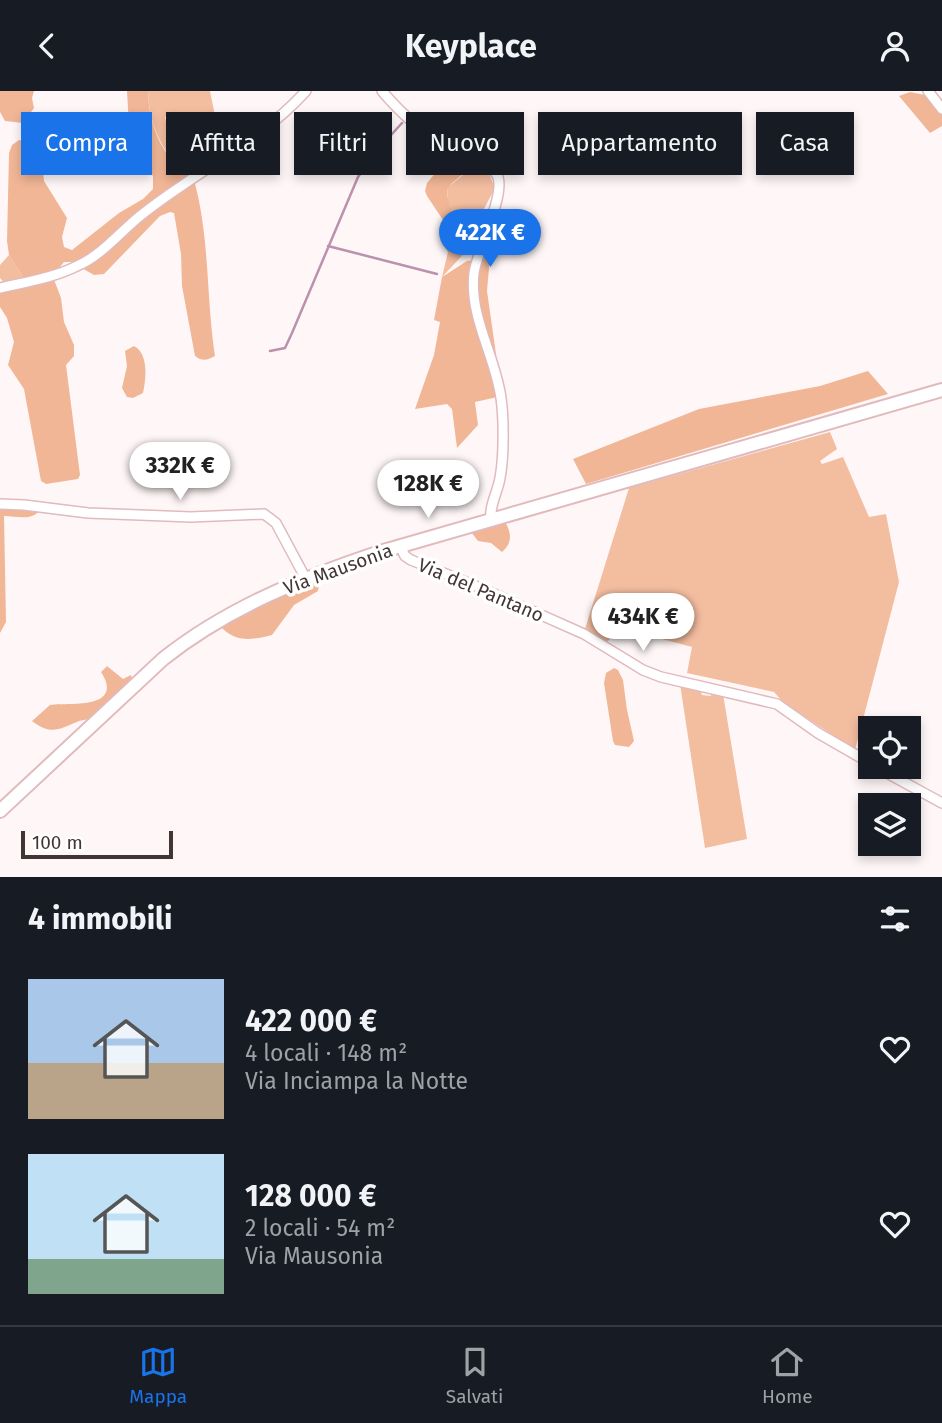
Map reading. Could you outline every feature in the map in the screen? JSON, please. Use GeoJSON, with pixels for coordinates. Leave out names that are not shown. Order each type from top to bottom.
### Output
{"type":"FeatureCollection","features":[{"type":"Feature","properties":{"kind":"main road","name":"Via Mausonia"},"geometry":{"type":"LineString","coordinates":[[0,811],[163,659],[187,640],[257,600],[306,579],[400,546],[942,390]]}},
{"type":"Feature","properties":{"kind":"street"},"geometry":{"type":"LineString","coordinates":[[0,288],[56,275],[79,266],[104,249],[139,216],[259,135],[306,91]]}},
{"type":"Feature","properties":{"kind":"street"},"geometry":{"type":"LineString","coordinates":[[382,91],[425,131],[487,165],[496,173],[500,182],[497,199],[476,260],[474,283],[478,318],[501,400],[501,472],[490,512],[491,519]]}},
{"type":"Feature","properties":{"kind":"street"},"geometry":{"type":"LineString","coordinates":[[928,91],[942,109]]}},
{"type":"Feature","properties":{"kind":"street"},"geometry":{"type":"LineString","coordinates":[[0,504],[88,513],[191,517],[264,514],[276,523],[306,579]]}},
{"type":"Feature","properties":{"kind":"street","name":"Via del Pantano"},"geometry":{"type":"LineString","coordinates":[[400,546],[405,556],[411,560],[584,634],[643,670],[661,677],[777,704],[818,733],[858,756]]}},
{"type":"Feature","properties":{"kind":"street"},"geometry":{"type":"LineString","coordinates":[[898,779],[942,803]]}},
{"type":"Feature","properties":{"kind":"shaded area"},"geometry":{"type":"Polygon","coordinates":[[[0,91],[34,91],[34,108],[31,112],[21,112],[21,123],[5,121],[0,112],[0,91]]]}},
{"type":"Feature","properties":{"kind":"shaded area"},"geometry":{"type":"Polygon","coordinates":[[[127,91],[148,91],[150,112],[128,112],[127,91]]]}},
{"type":"Feature","properties":{"kind":"shaded area"},"geometry":{"type":"Polygon","coordinates":[[[148,91],[210,91],[214,112],[166,112],[166,150],[155,129],[148,91]]]}},
{"type":"Feature","properties":{"kind":"shaded area"},"geometry":{"type":"Polygon","coordinates":[[[910,92],[925,95],[942,104],[942,126],[930,133],[899,96],[910,92]]]}},
{"type":"Feature","properties":{"kind":"shaded area"},"geometry":{"type":"Polygon","coordinates":[[[152,118],[166,152],[166,175],[193,175],[79,264],[64,262],[55,273],[25,280],[9,255],[7,241],[9,153],[12,145],[21,140],[21,175],[43,175],[44,181],[67,218],[62,237],[64,247],[72,250],[119,213],[143,199],[153,189],[152,118]]]}},
{"type":"Feature","properties":{"kind":"shaded area"},"geometry":{"type":"Polygon","coordinates":[[[434,175],[461,175],[447,189],[457,235],[451,252],[448,252],[443,244],[443,220],[427,196],[427,183],[434,175]]]}},
{"type":"Feature","properties":{"kind":"shaded area"},"geometry":{"type":"Polygon","coordinates":[[[463,175],[490,175],[493,183],[493,192],[479,218],[476,241],[442,277],[448,252],[451,252],[447,188],[463,175]]]}},
{"type":"Feature","properties":{"kind":"shaded area"},"geometry":{"type":"Polygon","coordinates":[[[194,180],[203,223],[215,356],[205,360],[195,356],[182,286],[181,254],[174,213],[160,216],[104,274],[94,275],[80,267],[134,223],[194,180]]]}},
{"type":"Feature","properties":{"kind":"shaded area"},"geometry":{"type":"Polygon","coordinates":[[[9,255],[25,280],[6,285],[0,278],[0,265],[9,255]]]}},
{"type":"Feature","properties":{"kind":"shaded area"},"geometry":{"type":"Polygon","coordinates":[[[490,257],[487,291],[502,396],[475,402],[478,425],[457,448],[452,409],[447,404],[415,409],[434,355],[440,322],[434,320],[442,277],[467,261],[490,257]]]}},
{"type":"Feature","properties":{"kind":"shaded area"},"geometry":{"type":"Polygon","coordinates":[[[53,277],[61,298],[64,322],[74,345],[74,356],[66,365],[80,475],[78,479],[46,484],[41,481],[24,389],[8,365],[14,342],[7,318],[0,307],[0,290],[53,277]]]}},
{"type":"Feature","properties":{"kind":"shaded area"},"geometry":{"type":"Polygon","coordinates":[[[134,346],[142,355],[145,374],[143,393],[133,398],[127,397],[122,388],[127,366],[125,351],[134,346]]]}},
{"type":"Feature","properties":{"kind":"shaded area"},"geometry":{"type":"Polygon","coordinates":[[[868,371],[888,394],[586,484],[573,459],[699,409],[820,386],[868,371]]]}},
{"type":"Feature","properties":{"kind":"shaded area"},"geometry":{"type":"Polygon","coordinates":[[[830,432],[837,449],[820,461],[822,464],[843,457],[869,517],[886,514],[899,582],[864,716],[858,716],[855,750],[783,702],[774,692],[687,673],[692,647],[621,628],[607,642],[585,629],[629,488],[830,432]]]}},
{"type":"Feature","properties":{"kind":"shaded area"},"geometry":{"type":"Polygon","coordinates":[[[0,506],[41,508],[30,517],[4,516],[6,622],[0,633],[0,506]]]}},
{"type":"Feature","properties":{"kind":"shaded area"},"geometry":{"type":"Polygon","coordinates":[[[505,522],[510,538],[502,552],[491,543],[478,541],[471,532],[505,522]]]}},
{"type":"Feature","properties":{"kind":"shaded area"},"geometry":{"type":"Polygon","coordinates":[[[320,580],[318,591],[294,605],[272,635],[238,638],[220,626],[264,603],[320,580]]]}},
{"type":"Feature","properties":{"kind":"shaded area"},"geometry":{"type":"Polygon","coordinates":[[[107,666],[123,679],[131,675],[132,680],[95,716],[56,730],[39,726],[32,721],[50,705],[86,703],[102,697],[106,691],[106,682],[101,672],[107,666]]]}},
{"type":"Feature","properties":{"kind":"shaded area"},"geometry":{"type":"Polygon","coordinates":[[[614,668],[623,680],[634,741],[629,747],[615,745],[613,741],[604,683],[606,673],[614,668]]]}},
{"type":"Feature","properties":{"kind":"shaded area"},"geometry":{"type":"Polygon","coordinates":[[[680,684],[699,688],[702,695],[711,696],[712,692],[723,694],[747,839],[705,848],[680,684]]]}},
{"type":"Feature","properties":{"kind":"waterway"},"geometry":{"type":"LineString","coordinates":[[270,351],[285,348],[358,177],[372,156],[402,123]]}},
{"type":"Feature","properties":{"kind":"waterway"},"geometry":{"type":"LineString","coordinates":[[328,246],[437,274]]}}]}
